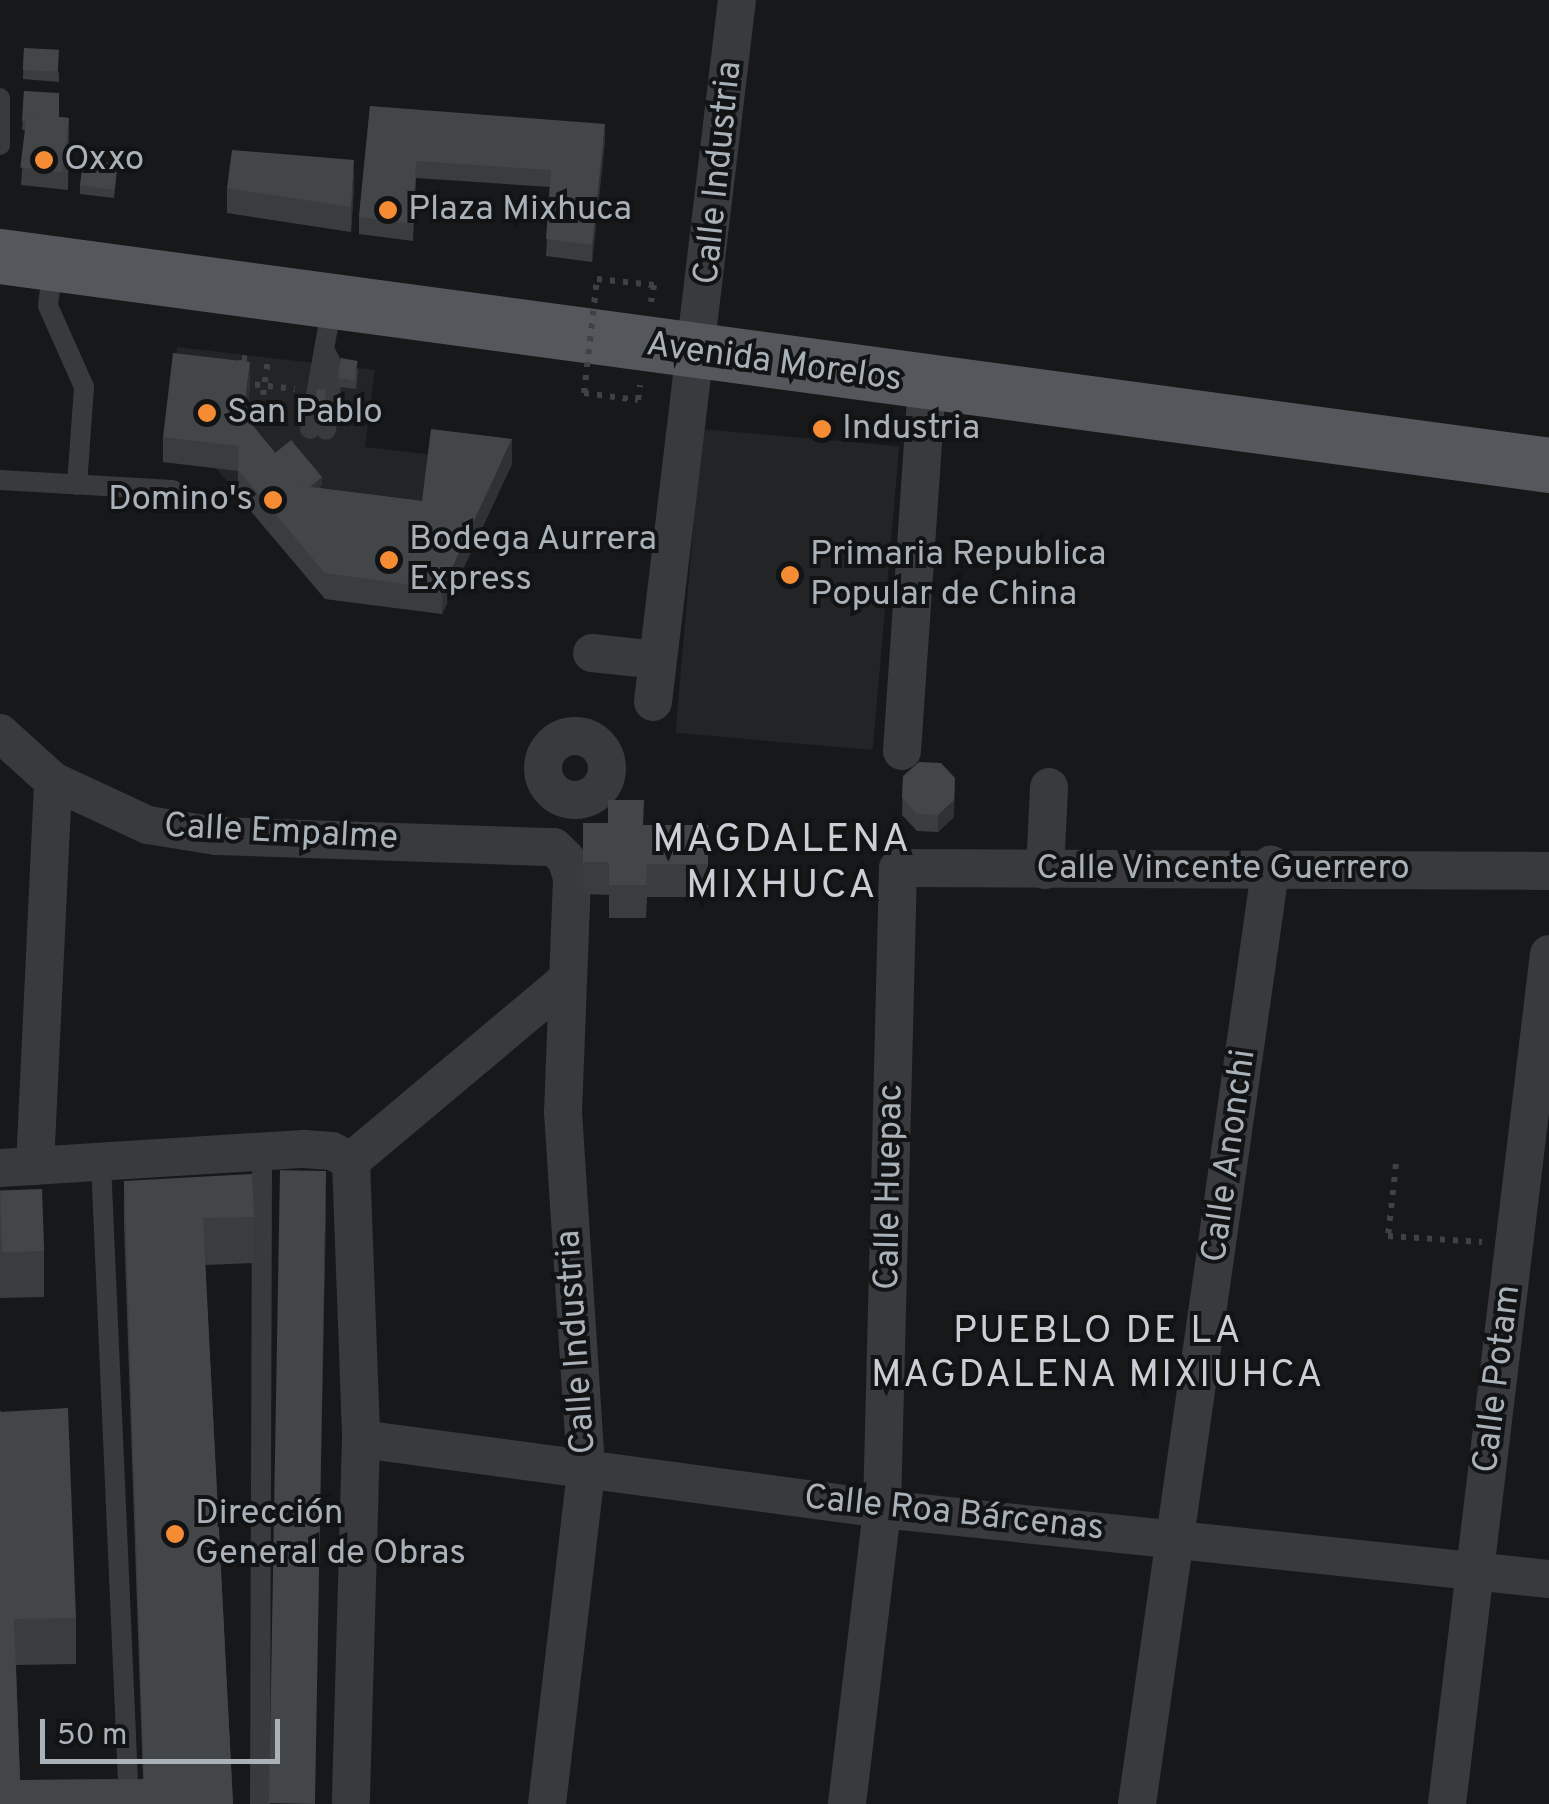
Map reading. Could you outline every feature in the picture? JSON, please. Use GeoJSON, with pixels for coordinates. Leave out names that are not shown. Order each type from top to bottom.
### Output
{"type":"FeatureCollection","features":[{"type":"Feature","properties":{"kind":"main road","name":"Avenida Morelos"},"geometry":{"type":"LineString","coordinates":[[0,256],[54,264],[329,328],[697,353],[1549,465]]}},
{"type":"Feature","properties":{"kind":"street","name":"Calle Industria"},"geometry":{"type":"LineString","coordinates":[[652,702],[686,392],[697,353],[738,0]]}},
{"type":"Feature","properties":{"kind":"street"},"geometry":{"type":"LineString","coordinates":[[902,752],[928,383]]}},
{"type":"Feature","properties":{"kind":"street"},"geometry":{"type":"LineString","coordinates":[[592,653],[657,660]]}},
{"type":"Feature","properties":{"kind":"street","name":"Calle Empalme"},"geometry":{"type":"LineString","coordinates":[[0,733],[52,781],[148,826],[216,836],[563,862]]}},
{"type":"Feature","properties":{"kind":"street","name":"Calle Industria"},"geometry":{"type":"LineString","coordinates":[[546,1804],[586,1472],[568,1241],[563,862],[558,796],[543,770],[548,750],[565,738],[596,744],[611,773],[588,797],[558,796]]}},
{"type":"Feature","properties":{"kind":"street"},"geometry":{"type":"LineString","coordinates":[[52,781],[17,1166],[262,1151],[332,1151],[351,1161]]}},
{"type":"Feature","properties":{"kind":"street"},"geometry":{"type":"LineString","coordinates":[[1046,870],[1049,787]]}},
{"type":"Feature","properties":{"kind":"street","name":"Calle Vincente Guerrero"},"geometry":{"type":"LineString","coordinates":[[898,868],[1046,870],[1271,865],[1549,870]]}},
{"type":"Feature","properties":{"kind":"street","name":"Calle Anonchi"},"geometry":{"type":"LineString","coordinates":[[1137,1804],[1271,865]]}},
{"type":"Feature","properties":{"kind":"street","name":"Calle Huepac"},"geometry":{"type":"LineString","coordinates":[[847,1804],[882,1509],[898,868]]}},
{"type":"Feature","properties":{"kind":"street","name":"Calle Potam"},"geometry":{"type":"LineString","coordinates":[[1447,1804],[1549,954]]}},
{"type":"Feature","properties":{"kind":"street"},"geometry":{"type":"LineString","coordinates":[[351,1161],[564,982]]}},
{"type":"Feature","properties":{"kind":"street"},"geometry":{"type":"LineString","coordinates":[[351,1161],[361,1440],[352,1800]]}},
{"type":"Feature","properties":{"kind":"street","name":"Calle Roa Bárcenas"},"geometry":{"type":"LineString","coordinates":[[361,1440],[882,1509],[1176,1536],[1549,1579]]}},
{"type":"Feature","properties":{"kind":"lane"},"geometry":{"type":"LineString","coordinates":[[0,98],[0,146]]}},
{"type":"Feature","properties":{"kind":"lane"},"geometry":{"type":"LineString","coordinates":[[54,264],[48,306],[84,386],[77,485]]}},
{"type":"Feature","properties":{"kind":"lane"},"geometry":{"type":"LineString","coordinates":[[318,430],[317,364],[329,328]]}},
{"type":"Feature","properties":{"kind":"lane"},"geometry":{"type":"LineString","coordinates":[[0,480],[172,490]]}},
{"type":"Feature","properties":{"kind":"lane"},"geometry":{"type":"LineString","coordinates":[[260,1804],[262,1151]]}},
{"type":"Feature","properties":{"kind":"lane"},"geometry":{"type":"LineString","coordinates":[[101,1162],[128,1780]]}},
{"type":"Feature","properties":{"kind":"path"},"geometry":{"type":"LineString","coordinates":[[640,385],[638,400],[584,393],[597,279],[654,285]]}},
{"type":"Feature","properties":{"kind":"path"},"geometry":{"type":"LineString","coordinates":[[240,376],[242,358],[250,358],[247,384]]}},
{"type":"Feature","properties":{"kind":"path"},"geometry":{"type":"LineString","coordinates":[[262,396],[268,358]]}},
{"type":"Feature","properties":{"kind":"path"},"geometry":{"type":"LineString","coordinates":[[229,382],[304,390]]}},
{"type":"Feature","properties":{"kind":"path"},"geometry":{"type":"LineString","coordinates":[[1396,1164],[1388,1236],[1514,1244]]}},
{"type":"Feature","properties":{"kind":"shaded area"},"geometry":{"type":"Polygon","coordinates":[[[177,347],[375,370],[365,447],[512,464],[442,614],[325,599],[216,468],[163,462],[177,347]]]}},
{"type":"Feature","properties":{"kind":"shaded area","name":"Primaria Republica Popular de China"},"geometry":{"type":"Polygon","coordinates":[[[702,429],[899,446],[873,750],[675,733],[702,429]]]}},
{"type":"Feature","properties":{"kind":"building"},"geometry":{"type":"Polygon","coordinates":[[[24,48],[59,50],[58,72],[23,70],[24,48]]]}},
{"type":"Feature","properties":{"kind":"building"},"geometry":{"type":"Polygon","coordinates":[[[24,91],[59,93],[59,117],[27,113],[26,121],[22,121],[24,91]]]}},
{"type":"Feature","properties":{"kind":"building","name":"Plaza Mixhuca"},"geometry":{"type":"Polygon","coordinates":[[[370,106],[605,124],[592,245],[546,239],[551,170],[416,161],[413,224],[359,217],[370,106]]]}},
{"type":"Feature","properties":{"kind":"building"},"geometry":{"type":"Polygon","coordinates":[[[27,113],[69,118],[62,173],[20,168],[27,113]]]}},
{"type":"Feature","properties":{"kind":"building"},"geometry":{"type":"Polygon","coordinates":[[[232,150],[354,160],[351,207],[227,188],[232,150]]]}},
{"type":"Feature","properties":{"kind":"building"},"geometry":{"type":"Polygon","coordinates":[[[83,162],[117,163],[114,190],[80,185],[83,162]]]}},
{"type":"Feature","properties":{"kind":"building"},"geometry":{"type":"Polygon","coordinates":[[[173,353],[250,362],[243,414],[303,486],[422,501],[431,429],[512,439],[442,589],[325,573],[238,470],[239,446],[163,437],[173,353]]]}},
{"type":"Feature","properties":{"kind":"building"},"geometry":{"type":"Polygon","coordinates":[[[341,358],[358,361],[354,381],[338,378],[341,358]]]}},
{"type":"Feature","properties":{"kind":"building"},"geometry":{"type":"Polygon","coordinates":[[[317,389],[326,390],[324,411],[315,410],[317,389]]]}},
{"type":"Feature","properties":{"kind":"building"},"geometry":{"type":"Polygon","coordinates":[[[291,440],[322,477],[310,487],[303,486],[275,453],[291,440]]]}},
{"type":"Feature","properties":{"kind":"building"},"geometry":{"type":"Polygon","coordinates":[[[919,762],[941,763],[955,778],[954,800],[938,815],[917,814],[902,798],[903,776],[919,762]]]}},
{"type":"Feature","properties":{"kind":"building"},"geometry":{"type":"Polygon","coordinates":[[[608,800],[644,800],[643,825],[708,825],[708,864],[647,864],[646,885],[609,885],[609,862],[583,862],[583,823],[608,823],[608,800]]]}},
{"type":"Feature","properties":{"kind":"building","name":"Dirección General de Obras"},"geometry":{"type":"Polygon","coordinates":[[[280,1170],[326,1171],[315,1804],[269,1803],[280,1170]]]}},
{"type":"Feature","properties":{"kind":"building","name":"Dirección General de Obras"},"geometry":{"type":"Polygon","coordinates":[[[252,1174],[254,1217],[203,1218],[233,1804],[0,1804],[0,1412],[68,1408],[76,1618],[14,1619],[20,1780],[144,1779],[124,1181],[252,1174]]]}},
{"type":"Feature","properties":{"kind":"building"},"geometry":{"type":"Polygon","coordinates":[[[42,1189],[44,1251],[2,1252],[0,1190],[42,1189]]]}},
{"type":"Feature","properties":{"kind":"place","name":"Oxxo"},"geometry":{"type":"Point","coordinates":[44,160]}},
{"type":"Feature","properties":{"kind":"place","name":"Plaza Mixhuca"},"geometry":{"type":"Point","coordinates":[388,210]}},
{"type":"Feature","properties":{"kind":"place","name":"San Pablo"},"geometry":{"type":"Point","coordinates":[207,413]}},
{"type":"Feature","properties":{"kind":"place","name":"Industria"},"geometry":{"type":"Point","coordinates":[822,429]}},
{"type":"Feature","properties":{"kind":"place","name":"Domino's"},"geometry":{"type":"Point","coordinates":[273,500]}},
{"type":"Feature","properties":{"kind":"place","name":"Bodega Aurrera Express"},"geometry":{"type":"Point","coordinates":[389,560]}},
{"type":"Feature","properties":{"kind":"place","name":"Primaria Republica Popular de China"},"geometry":{"type":"Point","coordinates":[790,575]}},
{"type":"Feature","properties":{"kind":"place","name":"Dirección General de Obras"},"geometry":{"type":"Point","coordinates":[175,1534]}},
{"type":"Feature","properties":{"kind":"district","name":"MAGDALENA MIXHUCA"},"geometry":{"type":"Point","coordinates":[782,864]}},
{"type":"Feature","properties":{"kind":"district","name":"PUEBLO DE LA MAGDALENA MIXIUHCA"},"geometry":{"type":"Point","coordinates":[1098,1355]}}]}
